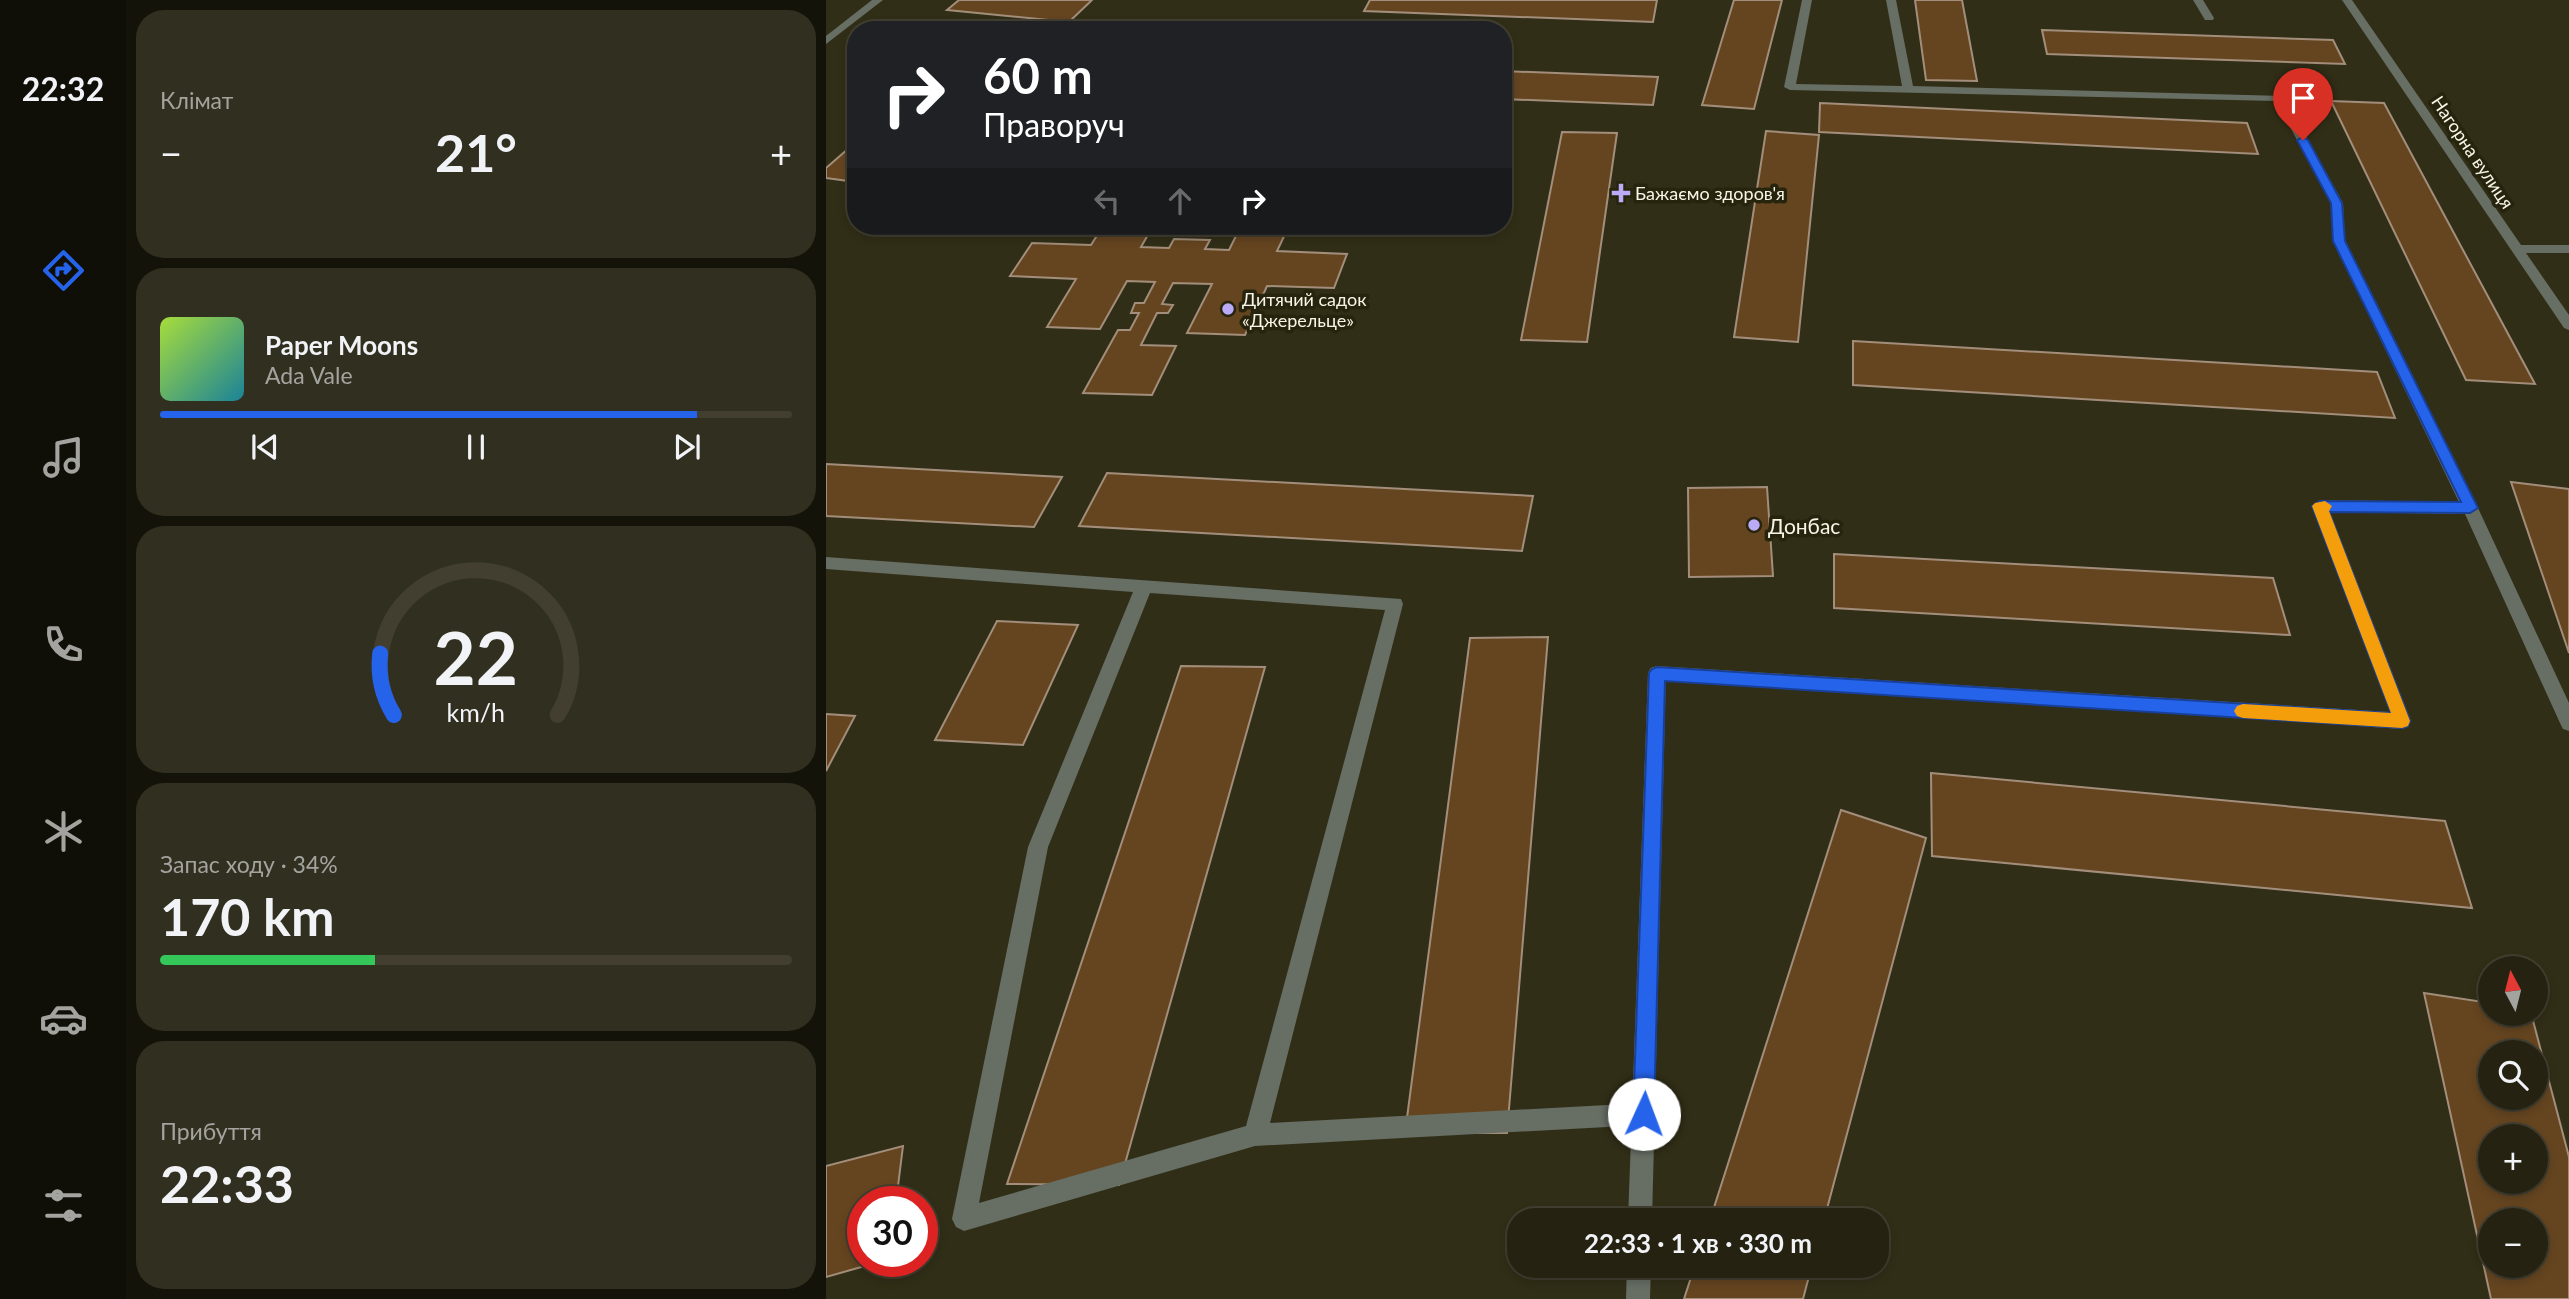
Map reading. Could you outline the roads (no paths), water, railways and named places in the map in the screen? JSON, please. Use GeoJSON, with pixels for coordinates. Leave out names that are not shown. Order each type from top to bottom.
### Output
{"type":"FeatureCollection","features":[{"type":"Feature","properties":{"kind":"street"},"geometry":{"type":"LineString","coordinates":[[851,21],[878,0]]}},
{"type":"Feature","properties":{"kind":"street"},"geometry":{"type":"LineString","coordinates":[[1807,0],[1790,87],[2280,98],[2337,203],[2339,241],[2470,508],[2569,723]]}},
{"type":"Feature","properties":{"kind":"street"},"geometry":{"type":"LineString","coordinates":[[1891,0],[1908,89]]}},
{"type":"Feature","properties":{"kind":"street"},"geometry":{"type":"LineString","coordinates":[[2198,0],[2209,18]]}},
{"type":"Feature","properties":{"kind":"street","name":"Нагорна вулиця"},"geometry":{"type":"LineString","coordinates":[[2347,0],[2569,325]]}},
{"type":"Feature","properties":{"kind":"street"},"geometry":{"type":"LineString","coordinates":[[826,41],[847,24]]}},
{"type":"Feature","properties":{"kind":"street"},"geometry":{"type":"LineString","coordinates":[[2518,249],[2569,248]]}},
{"type":"Feature","properties":{"kind":"street"},"geometry":{"type":"LineString","coordinates":[[1640,1208],[1657,673],[2402,721],[2320,506],[2470,508]]}},
{"type":"Feature","properties":{"kind":"street"},"geometry":{"type":"LineString","coordinates":[[826,564],[1395,604],[1255,1136]]}},
{"type":"Feature","properties":{"kind":"street"},"geometry":{"type":"LineString","coordinates":[[1143,586],[1038,848],[964,1219],[1255,1136],[1644,1114]]}},
{"type":"Feature","properties":{"kind":"street"},"geometry":{"type":"LineString","coordinates":[[1638,1299],[1639,1278]]}},
{"type":"Feature","properties":{"kind":"place","name":"Бажаємо здоров'я"},"geometry":{"type":"Point","coordinates":[1621,193]}},
{"type":"Feature","properties":{"kind":"place","name":"Дитячий садок «Джерельце»"},"geometry":{"type":"Point","coordinates":[1228,309]}},
{"type":"Feature","properties":{"kind":"place","name":"Донбас"},"geometry":{"type":"Point","coordinates":[1754,525]}}]}
